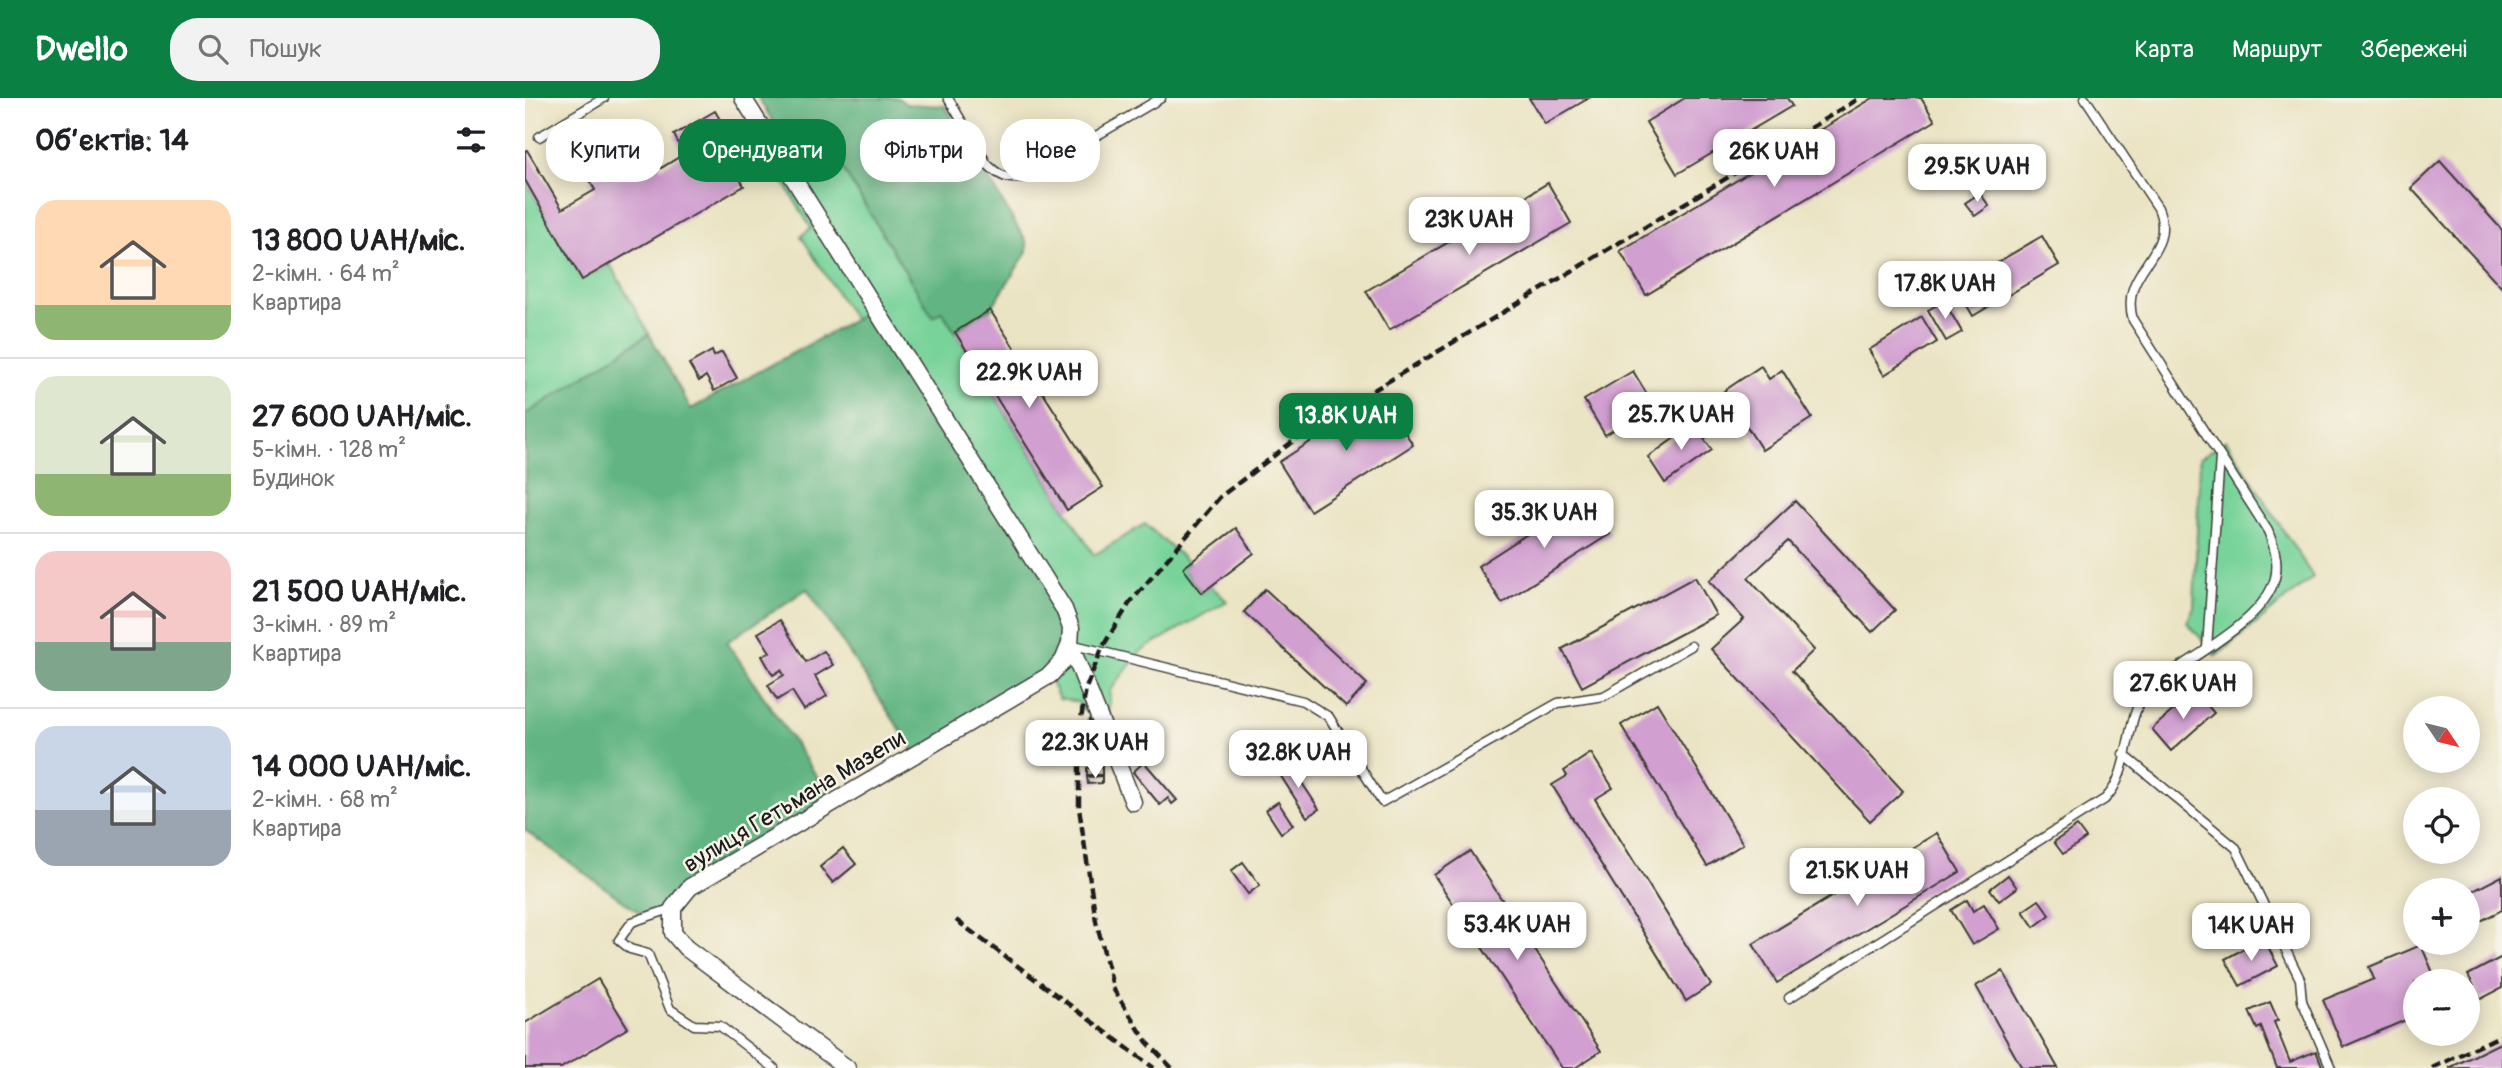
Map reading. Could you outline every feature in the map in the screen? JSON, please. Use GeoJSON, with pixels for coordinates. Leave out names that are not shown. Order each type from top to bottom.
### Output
{"type":"FeatureCollection","features":[{"type":"Feature","properties":{"kind":"street"},"geometry":{"type":"LineString","coordinates":[[743,98],[1063,609],[1071,628],[1070,644],[1133,802]]}},
{"type":"Feature","properties":{"kind":"street","name":"вулиця Гетьмана Мазепи"},"geometry":{"type":"LineString","coordinates":[[847,1068],[686,948],[673,933],[673,908],[690,887],[1050,675],[1063,661],[1070,644]]}},
{"type":"Feature","properties":{"kind":"lane"},"geometry":{"type":"LineString","coordinates":[[539,137],[604,98]]}},
{"type":"Feature","properties":{"kind":"lane"},"geometry":{"type":"LineString","coordinates":[[948,98],[987,164],[996,173],[1016,179],[1026,177],[1161,98]]}},
{"type":"Feature","properties":{"kind":"lane"},"geometry":{"type":"LineString","coordinates":[[1789,998],[2099,804],[2115,786],[2134,712],[2144,694],[2257,609],[2271,588],[2276,568],[2268,531],[2133,320],[2130,289],[2160,242],[2162,219],[2158,208],[2085,98]]}},
{"type":"Feature","properties":{"kind":"lane"},"geometry":{"type":"LineString","coordinates":[[2207,648],[2220,457]]}},
{"type":"Feature","properties":{"kind":"lane"},"geometry":{"type":"LineString","coordinates":[[1070,644],[1303,701],[1329,717],[1382,803],[1558,703],[1604,696],[1691,646]]}},
{"type":"Feature","properties":{"kind":"lane"},"geometry":{"type":"LineString","coordinates":[[2123,754],[2236,848],[2300,979],[2302,1001],[2331,1068]]}},
{"type":"Feature","properties":{"kind":"lane"},"geometry":{"type":"LineString","coordinates":[[673,908],[632,922],[619,940],[630,949],[648,954],[670,1009],[694,1026],[720,1026],[774,1068]]}},
{"type":"Feature","properties":{"kind":"green space"},"geometry":{"type":"Polygon","coordinates":[[[758,98],[898,98],[906,104],[945,106],[953,119],[860,119],[860,182],[986,182],[986,174],[1027,243],[1027,252],[990,310],[955,332],[942,311],[933,317],[846,174],[846,119],[771,119],[758,98]]]}},
{"type":"Feature","properties":{"kind":"green space"},"geometry":{"type":"Polygon","coordinates":[[[846,174],[933,316],[942,311],[1094,555],[1145,524],[1189,563],[1183,568],[1201,593],[1211,586],[1227,601],[1141,651],[1110,691],[1108,719],[1091,722],[1089,712],[1078,708],[1079,702],[1059,699],[875,308],[854,320],[801,236],[811,228],[784,182],[846,182],[846,174]]]}},
{"type":"Feature","properties":{"kind":"green space"},"geometry":{"type":"Polygon","coordinates":[[[525,180],[582,279],[610,264],[649,334],[525,415],[525,180]]]}},
{"type":"Feature","properties":{"kind":"green space"},"geometry":{"type":"Polygon","coordinates":[[[875,308],[1064,609],[1063,661],[916,754],[807,589],[727,642],[834,802],[690,887],[673,907],[645,917],[525,830],[525,415],[649,334],[691,409],[875,308]]]}},
{"type":"Feature","properties":{"kind":"green space"},"geometry":{"type":"Polygon","coordinates":[[[2226,440],[2313,577],[2216,656],[2187,622],[2194,607],[2200,458],[2226,440]]]}},
{"type":"Feature","properties":{"kind":"building"},"geometry":{"type":"Polygon","coordinates":[[[1529,98],[1589,98],[1545,124],[1529,98]]]}},
{"type":"Feature","properties":{"kind":"building"},"geometry":{"type":"Polygon","coordinates":[[[1685,98],[1787,98],[1792,106],[1677,174],[1646,122],[1685,98]]]}},
{"type":"Feature","properties":{"kind":"building"},"geometry":{"type":"Polygon","coordinates":[[[1873,98],[1921,98],[1935,121],[1646,295],[1620,251],[1873,98]]]}},
{"type":"Feature","properties":{"kind":"building"},"geometry":{"type":"Polygon","coordinates":[[[715,111],[720,119],[701,119],[715,111]]]}},
{"type":"Feature","properties":{"kind":"building"},"geometry":{"type":"Polygon","coordinates":[[[527,150],[562,209],[595,190],[590,182],[664,182],[664,166],[678,158],[678,182],[742,182],[744,186],[582,280],[525,180],[525,151],[527,150]]]}},
{"type":"Feature","properties":{"kind":"building"},"geometry":{"type":"Polygon","coordinates":[[[2440,161],[2502,230],[2502,288],[2411,188],[2440,161]]]}},
{"type":"Feature","properties":{"kind":"building"},"geometry":{"type":"Polygon","coordinates":[[[1548,183],[1571,223],[1389,330],[1366,291],[1548,183]]]}},
{"type":"Feature","properties":{"kind":"building"},"geometry":{"type":"Polygon","coordinates":[[[1980,193],[1989,206],[1975,216],[1965,203],[1980,193]]]}},
{"type":"Feature","properties":{"kind":"building"},"geometry":{"type":"Polygon","coordinates":[[[2042,236],[2059,265],[1973,316],[1956,287],[2042,236]]]}},
{"type":"Feature","properties":{"kind":"building"},"geometry":{"type":"Polygon","coordinates":[[[1944,301],[1962,332],[1946,341],[1928,310],[1944,301]]]}},
{"type":"Feature","properties":{"kind":"building"},"geometry":{"type":"Polygon","coordinates":[[[990,310],[1103,487],[1067,510],[955,332],[990,310]]]}},
{"type":"Feature","properties":{"kind":"building"},"geometry":{"type":"Polygon","coordinates":[[[1922,317],[1937,342],[1884,375],[1869,350],[1922,317]]]}},
{"type":"Feature","properties":{"kind":"building"},"geometry":{"type":"Polygon","coordinates":[[[712,351],[714,356],[722,352],[737,378],[714,391],[706,376],[699,381],[689,364],[712,351]]]}},
{"type":"Feature","properties":{"kind":"building"},"geometry":{"type":"Polygon","coordinates":[[[1761,366],[1769,379],[1782,370],[1812,418],[1762,450],[1724,391],[1761,366]]]}},
{"type":"Feature","properties":{"kind":"building"},"geometry":{"type":"Polygon","coordinates":[[[1633,371],[1654,406],[1605,435],[1584,400],[1633,371]]]}},
{"type":"Feature","properties":{"kind":"building"},"geometry":{"type":"Polygon","coordinates":[[[1382,396],[1413,445],[1310,511],[1279,462],[1382,396]]]}},
{"type":"Feature","properties":{"kind":"building"},"geometry":{"type":"Polygon","coordinates":[[[1700,420],[1710,434],[1704,439],[1712,450],[1665,483],[1648,457],[1700,420]]]}},
{"type":"Feature","properties":{"kind":"building"},"geometry":{"type":"Polygon","coordinates":[[[1586,496],[1610,534],[1502,603],[1478,566],[1586,496]]]}},
{"type":"Feature","properties":{"kind":"building"},"geometry":{"type":"Polygon","coordinates":[[[1795,501],[1895,610],[1872,632],[1788,541],[1748,578],[1814,650],[1792,671],[1903,791],[1870,821],[1711,649],[1744,619],[1709,581],[1795,501]]]}},
{"type":"Feature","properties":{"kind":"building"},"geometry":{"type":"Polygon","coordinates":[[[1236,528],[1254,553],[1202,593],[1183,568],[1236,528]]]}},
{"type":"Feature","properties":{"kind":"building"},"geometry":{"type":"Polygon","coordinates":[[[1695,577],[1716,615],[1582,687],[1562,649],[1695,577]]]}},
{"type":"Feature","properties":{"kind":"building"},"geometry":{"type":"Polygon","coordinates":[[[1265,589],[1367,684],[1346,707],[1244,612],[1265,589]]]}},
{"type":"Feature","properties":{"kind":"building"},"geometry":{"type":"Polygon","coordinates":[[[780,620],[806,662],[824,651],[833,665],[815,676],[827,696],[804,710],[792,691],[777,700],[768,685],[784,675],[781,670],[773,675],[762,656],[770,652],[758,633],[780,620]]]}},
{"type":"Feature","properties":{"kind":"building"},"geometry":{"type":"Polygon","coordinates":[[[2195,691],[2214,713],[2171,751],[2152,729],[2195,691]]]}},
{"type":"Feature","properties":{"kind":"building"},"geometry":{"type":"Polygon","coordinates":[[[1657,703],[1743,844],[1707,866],[1621,725],[1657,703]]]}},
{"type":"Feature","properties":{"kind":"building"},"geometry":{"type":"Polygon","coordinates":[[[1089,719],[1099,750],[1087,756],[1086,741],[1089,719]]]}},
{"type":"Feature","properties":{"kind":"building"},"geometry":{"type":"Polygon","coordinates":[[[1591,753],[1613,788],[1595,799],[1711,985],[1686,1001],[1552,785],[1567,776],[1564,771],[1591,753]]]}},
{"type":"Feature","properties":{"kind":"building"},"geometry":{"type":"Polygon","coordinates":[[[1144,762],[1177,800],[1172,804],[1168,798],[1160,805],[1133,772],[1144,762]]]}},
{"type":"Feature","properties":{"kind":"building"},"geometry":{"type":"Polygon","coordinates":[[[1289,763],[1319,809],[1307,817],[1277,770],[1289,763]]]}},
{"type":"Feature","properties":{"kind":"building"},"geometry":{"type":"Polygon","coordinates":[[[1102,767],[1102,775],[1087,775],[1087,768],[1102,767]]]}},
{"type":"Feature","properties":{"kind":"building"},"geometry":{"type":"Polygon","coordinates":[[[1102,776],[1102,783],[1088,784],[1087,777],[1102,776]]]}},
{"type":"Feature","properties":{"kind":"building"},"geometry":{"type":"Polygon","coordinates":[[[1278,802],[1293,825],[1281,833],[1266,810],[1278,802]]]}},
{"type":"Feature","properties":{"kind":"building"},"geometry":{"type":"Polygon","coordinates":[[[2077,826],[2086,838],[2063,854],[2054,842],[2077,826]]]}},
{"type":"Feature","properties":{"kind":"building"},"geometry":{"type":"Polygon","coordinates":[[[1937,833],[1960,872],[1777,983],[1753,944],[1937,833]]]}},
{"type":"Feature","properties":{"kind":"building"},"geometry":{"type":"Polygon","coordinates":[[[843,848],[856,864],[833,883],[820,867],[843,848]]]}},
{"type":"Feature","properties":{"kind":"building"},"geometry":{"type":"Polygon","coordinates":[[[1470,851],[1601,1051],[1575,1068],[1562,1068],[1434,875],[1470,851]]]}},
{"type":"Feature","properties":{"kind":"building"},"geometry":{"type":"Polygon","coordinates":[[[1243,862],[1260,885],[1248,894],[1231,871],[1243,862]]]}},
{"type":"Feature","properties":{"kind":"building"},"geometry":{"type":"Polygon","coordinates":[[[2008,875],[2017,888],[1999,901],[1990,889],[2008,875]]]}},
{"type":"Feature","properties":{"kind":"building"},"geometry":{"type":"Polygon","coordinates":[[[2502,876],[2502,910],[2480,921],[2480,887],[2502,876]]]}},
{"type":"Feature","properties":{"kind":"building"},"geometry":{"type":"Polygon","coordinates":[[[1967,900],[1973,911],[1984,904],[1999,929],[1972,945],[1951,910],[1967,900]]]}},
{"type":"Feature","properties":{"kind":"building"},"geometry":{"type":"Polygon","coordinates":[[[2039,900],[2050,915],[2034,927],[2023,911],[2039,900]]]}},
{"type":"Feature","properties":{"kind":"building"},"geometry":{"type":"Polygon","coordinates":[[[2266,943],[2278,966],[2240,986],[2225,959],[2251,945],[2253,950],[2266,943]]]}},
{"type":"Feature","properties":{"kind":"building"},"geometry":{"type":"Polygon","coordinates":[[[2403,953],[2403,955],[2425,955],[2431,969],[2403,969],[2403,1021],[2343,1047],[2323,1000],[2374,979],[2369,967],[2403,953]]]}},
{"type":"Feature","properties":{"kind":"building"},"geometry":{"type":"Polygon","coordinates":[[[2502,957],[2502,988],[2481,999],[2480,997],[2479,969],[2502,957]]]}},
{"type":"Feature","properties":{"kind":"building"},"geometry":{"type":"Polygon","coordinates":[[[2003,971],[2058,1068],[2022,1068],[1976,986],[2003,971]]]}},
{"type":"Feature","properties":{"kind":"building"},"geometry":{"type":"Polygon","coordinates":[[[598,979],[628,1028],[561,1068],[525,1068],[525,1023],[598,979]]]}},
{"type":"Feature","properties":{"kind":"building"},"geometry":{"type":"Polygon","coordinates":[[[2270,1002],[2278,1020],[2274,1022],[2290,1062],[2316,1051],[2323,1068],[2277,1068],[2261,1027],[2257,1029],[2249,1011],[2270,1002]]]}},
{"type":"Feature","properties":{"kind":"building"},"geometry":{"type":"Polygon","coordinates":[[[2502,1042],[2502,1068],[2449,1068],[2502,1042]]]}},
{"type":"Feature","properties":{"kind":"railway"},"geometry":{"type":"LineString","coordinates":[[1172,1068],[1147,1042],[1114,990],[1096,921],[1079,808],[1079,732],[1086,688],[1103,646],[1129,604],[1220,497],[1309,429],[1860,98]]}},
{"type":"Feature","properties":{"kind":"railway"},"geometry":{"type":"LineString","coordinates":[[956,920],[1154,1068]]}},
{"type":"Feature","properties":{"kind":"railway"},"geometry":{"type":"LineString","coordinates":[[2432,1068],[2502,1035]]}}]}
